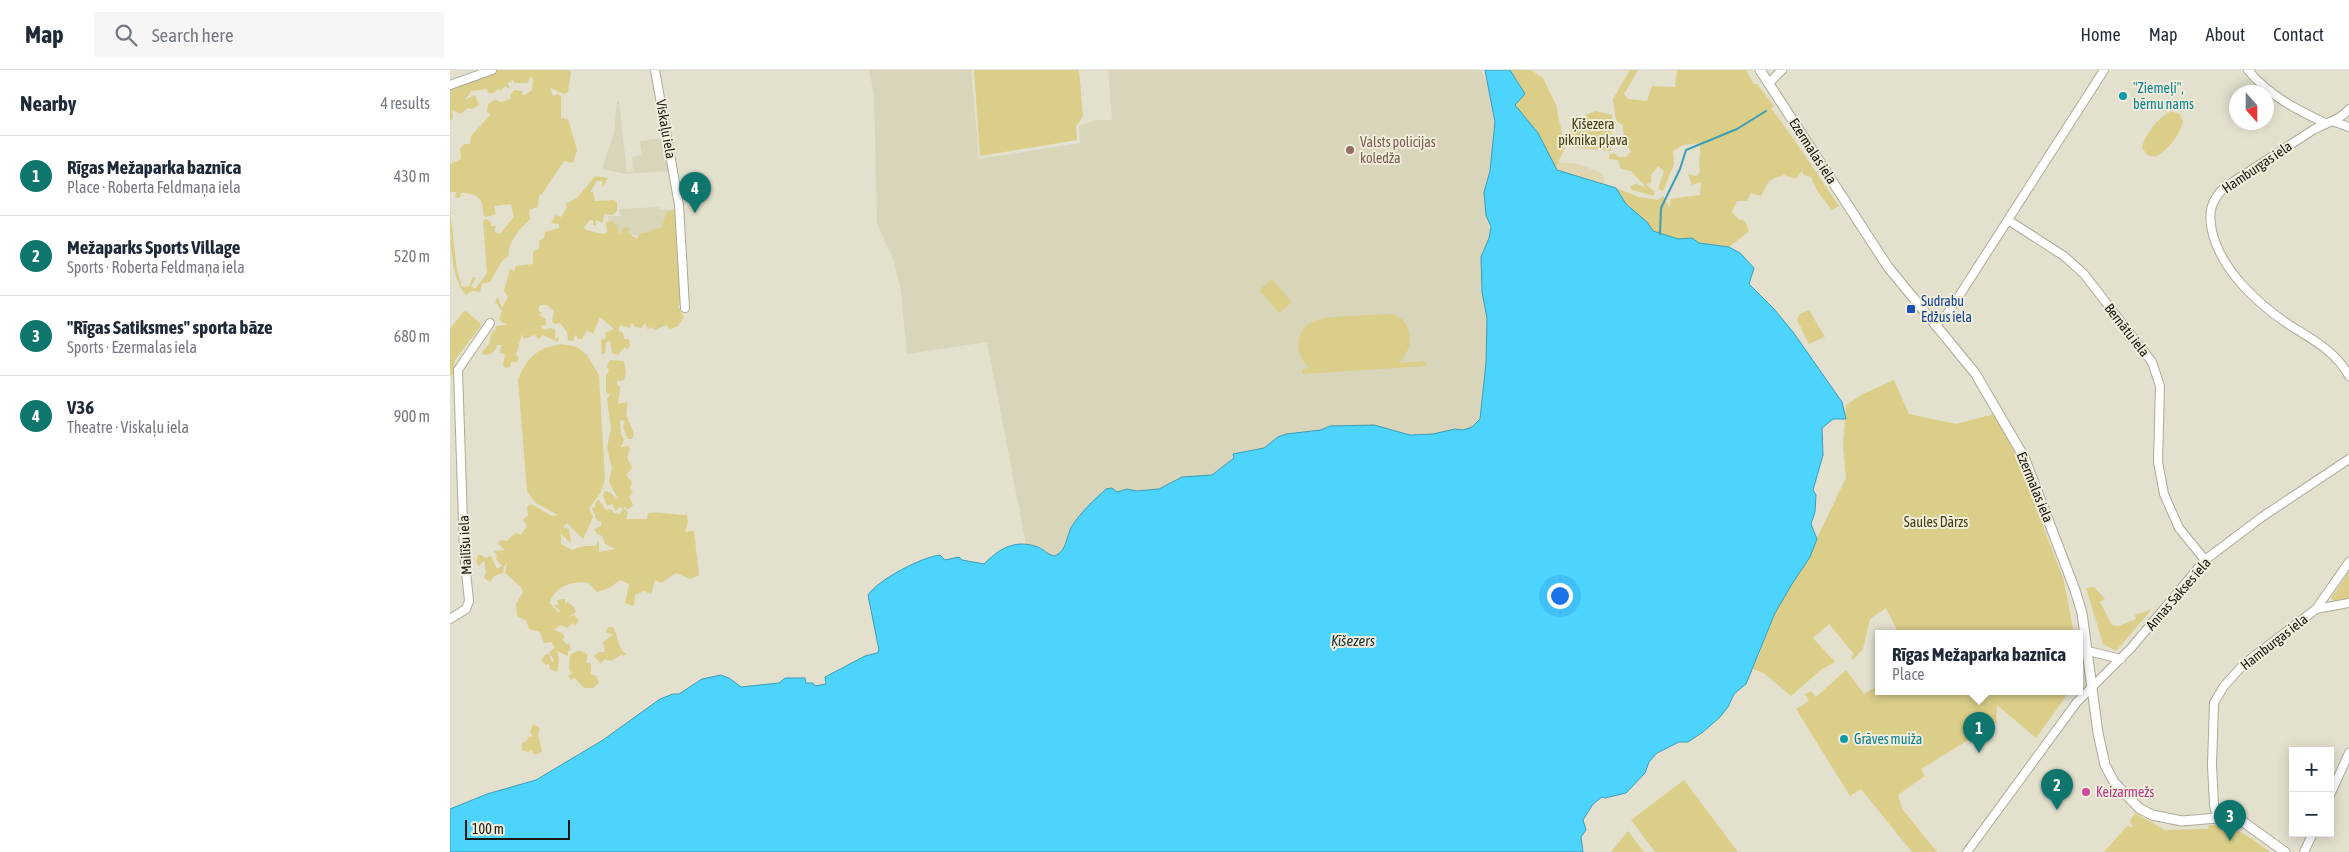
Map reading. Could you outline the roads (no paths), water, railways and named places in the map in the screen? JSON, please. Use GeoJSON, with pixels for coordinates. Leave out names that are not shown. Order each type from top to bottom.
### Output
{"type":"FeatureCollection","features":[{"type":"Feature","properties":{"kind":"street"},"geometry":{"type":"LineString","coordinates":[[450,85],[492,70]]}},
{"type":"Feature","properties":{"kind":"street","name":"Viskaļu iela"},"geometry":{"type":"LineString","coordinates":[[655,70],[679,205],[685,308]]}},
{"type":"Feature","properties":{"kind":"street","name":"Ezermalas iela"},"geometry":{"type":"LineString","coordinates":[[1760,70],[1888,267],[1975,373],[2024,457],[2082,613],[2092,690],[2105,765],[2114,782],[2128,799],[2139,808],[2166,819],[2182,821],[2217,818],[2242,821],[2284,852]]}},
{"type":"Feature","properties":{"kind":"street"},"geometry":{"type":"LineString","coordinates":[[1769,83],[1782,70]]}},
{"type":"Feature","properties":{"kind":"street"},"geometry":{"type":"LineString","coordinates":[[1935,325],[1947,314],[2104,70]]}},
{"type":"Feature","properties":{"kind":"street"},"geometry":{"type":"LineString","coordinates":[[2248,70],[2261,84],[2288,104],[2325,123]]}},
{"type":"Feature","properties":{"kind":"street"},"geometry":{"type":"LineString","coordinates":[[2349,109],[2336,122],[2349,127]]}},
{"type":"Feature","properties":{"kind":"street","name":"Hamburgas iela"},"geometry":{"type":"LineString","coordinates":[[2336,122],[2325,123],[2225,186],[2214,199],[2210,223],[2218,249],[2242,284],[2272,311],[2332,354],[2349,376]]}},
{"type":"Feature","properties":{"kind":"street","name":"Bernātu iela"},"geometry":{"type":"LineString","coordinates":[[2008,220],[2064,256],[2084,274],[2152,362],[2160,386],[2158,462],[2164,494],[2178,528],[2205,560]]}},
{"type":"Feature","properties":{"kind":"street","name":"Mailīšu iela"},"geometry":{"type":"LineString","coordinates":[[450,619],[466,609],[469,601],[464,552],[458,370],[461,362],[487,330],[490,322]]}},
{"type":"Feature","properties":{"kind":"street","name":"Annas Sakses iela"},"geometry":{"type":"LineString","coordinates":[[1967,852],[2078,702],[2121,659],[2205,560],[2262,517],[2349,459]]}},
{"type":"Feature","properties":{"kind":"street","name":"Hamburgas iela"},"geometry":{"type":"LineString","coordinates":[[2217,818],[2214,805],[2212,765],[2214,703],[2224,686],[2244,664],[2316,609],[2349,562]]}},
{"type":"Feature","properties":{"kind":"street"},"geometry":{"type":"LineString","coordinates":[[2316,609],[2349,603]]}},
{"type":"Feature","properties":{"kind":"street"},"geometry":{"type":"LineString","coordinates":[[2088,651],[2121,659]]}},
{"type":"Feature","properties":{"kind":"street"},"geometry":{"type":"LineString","coordinates":[[2331,792],[2349,753]]}},
{"type":"Feature","properties":{"kind":"street"},"geometry":{"type":"LineString","coordinates":[[2304,852],[2311,837]]}},
{"type":"Feature","properties":{"kind":"water","name":"Ķīšezers"},"geometry":{"type":"Polygon","coordinates":[[[1485,70],[1510,70],[1525,94],[1515,105],[1538,133],[1557,170],[1616,188],[1626,204],[1647,222],[1653,231],[1678,239],[1692,238],[1699,243],[1729,247],[1740,253],[1754,268],[1749,284],[1774,309],[1793,332],[1842,402],[1846,419],[1833,419],[1822,428],[1823,455],[1813,490],[1816,495],[1815,512],[1811,524],[1817,539],[1810,557],[1775,613],[1746,684],[1734,694],[1728,707],[1720,717],[1703,732],[1688,742],[1679,742],[1657,753],[1649,762],[1645,773],[1626,793],[1602,797],[1593,804],[1583,820],[1586,830],[1581,837],[1583,852],[450,852],[450,809],[487,794],[536,780],[603,740],[660,699],[673,694],[679,694],[702,679],[721,675],[729,678],[741,687],[779,683],[785,678],[805,678],[806,683],[813,683],[815,686],[826,684],[825,677],[865,656],[877,653],[879,650],[868,595],[881,582],[923,560],[940,555],[945,560],[959,557],[962,560],[984,564],[1002,549],[1022,544],[1038,547],[1055,556],[1062,551],[1070,530],[1076,521],[1088,506],[1106,489],[1112,488],[1117,492],[1127,489],[1136,491],[1159,489],[1182,477],[1212,475],[1234,458],[1233,454],[1264,448],[1278,437],[1286,434],[1321,430],[1330,426],[1374,425],[1410,435],[1433,434],[1472,427],[1480,419],[1486,363],[1487,318],[1482,292],[1481,257],[1489,238],[1491,227],[1486,215],[1484,192],[1490,171],[1495,122],[1485,70]]]}},
{"type":"Feature","properties":{"kind":"waterway"},"geometry":{"type":"LineString","coordinates":[[1660,234],[1661,208],[1680,169],[1686,150],[1737,129],[1766,111]]}},
{"type":"Feature","properties":{"kind":"place","name":"\"Ziemeļi\", bērnu nams"},"geometry":{"type":"Point","coordinates":[2123,96]}},
{"type":"Feature","properties":{"kind":"place","name":"Valsts policijas koledža"},"geometry":{"type":"Point","coordinates":[1350,150]}},
{"type":"Feature","properties":{"kind":"place","name":"V36"},"geometry":{"type":"Point","coordinates":[695,213]}},
{"type":"Feature","properties":{"kind":"place","name":"Sudrabu Edžus iela"},"geometry":{"type":"Point","coordinates":[1911,309]}},
{"type":"Feature","properties":{"kind":"place","name":"Grāves muiža"},"geometry":{"type":"Point","coordinates":[1844,739]}},
{"type":"Feature","properties":{"kind":"place","name":"Rīgas Mežaparka baznīca"},"geometry":{"type":"Point","coordinates":[1979,753]}},
{"type":"Feature","properties":{"kind":"place","name":"Keizarmežs"},"geometry":{"type":"Point","coordinates":[2086,792]}},
{"type":"Feature","properties":{"kind":"place","name":"Mežaparks Sports Village"},"geometry":{"type":"Point","coordinates":[2057,810]}},
{"type":"Feature","properties":{"kind":"place","name":"\"Rīgas Satiksmes\" sporta bāze"},"geometry":{"type":"Point","coordinates":[2230,841]}},
{"type":"Feature","properties":{"kind":"park label","name":"Ķīšezera piknika pļava"},"geometry":{"type":"Point","coordinates":[1593,132]}},
{"type":"Feature","properties":{"kind":"park label","name":"Saules Dārzs"},"geometry":{"type":"Point","coordinates":[1936,522]}}]}
